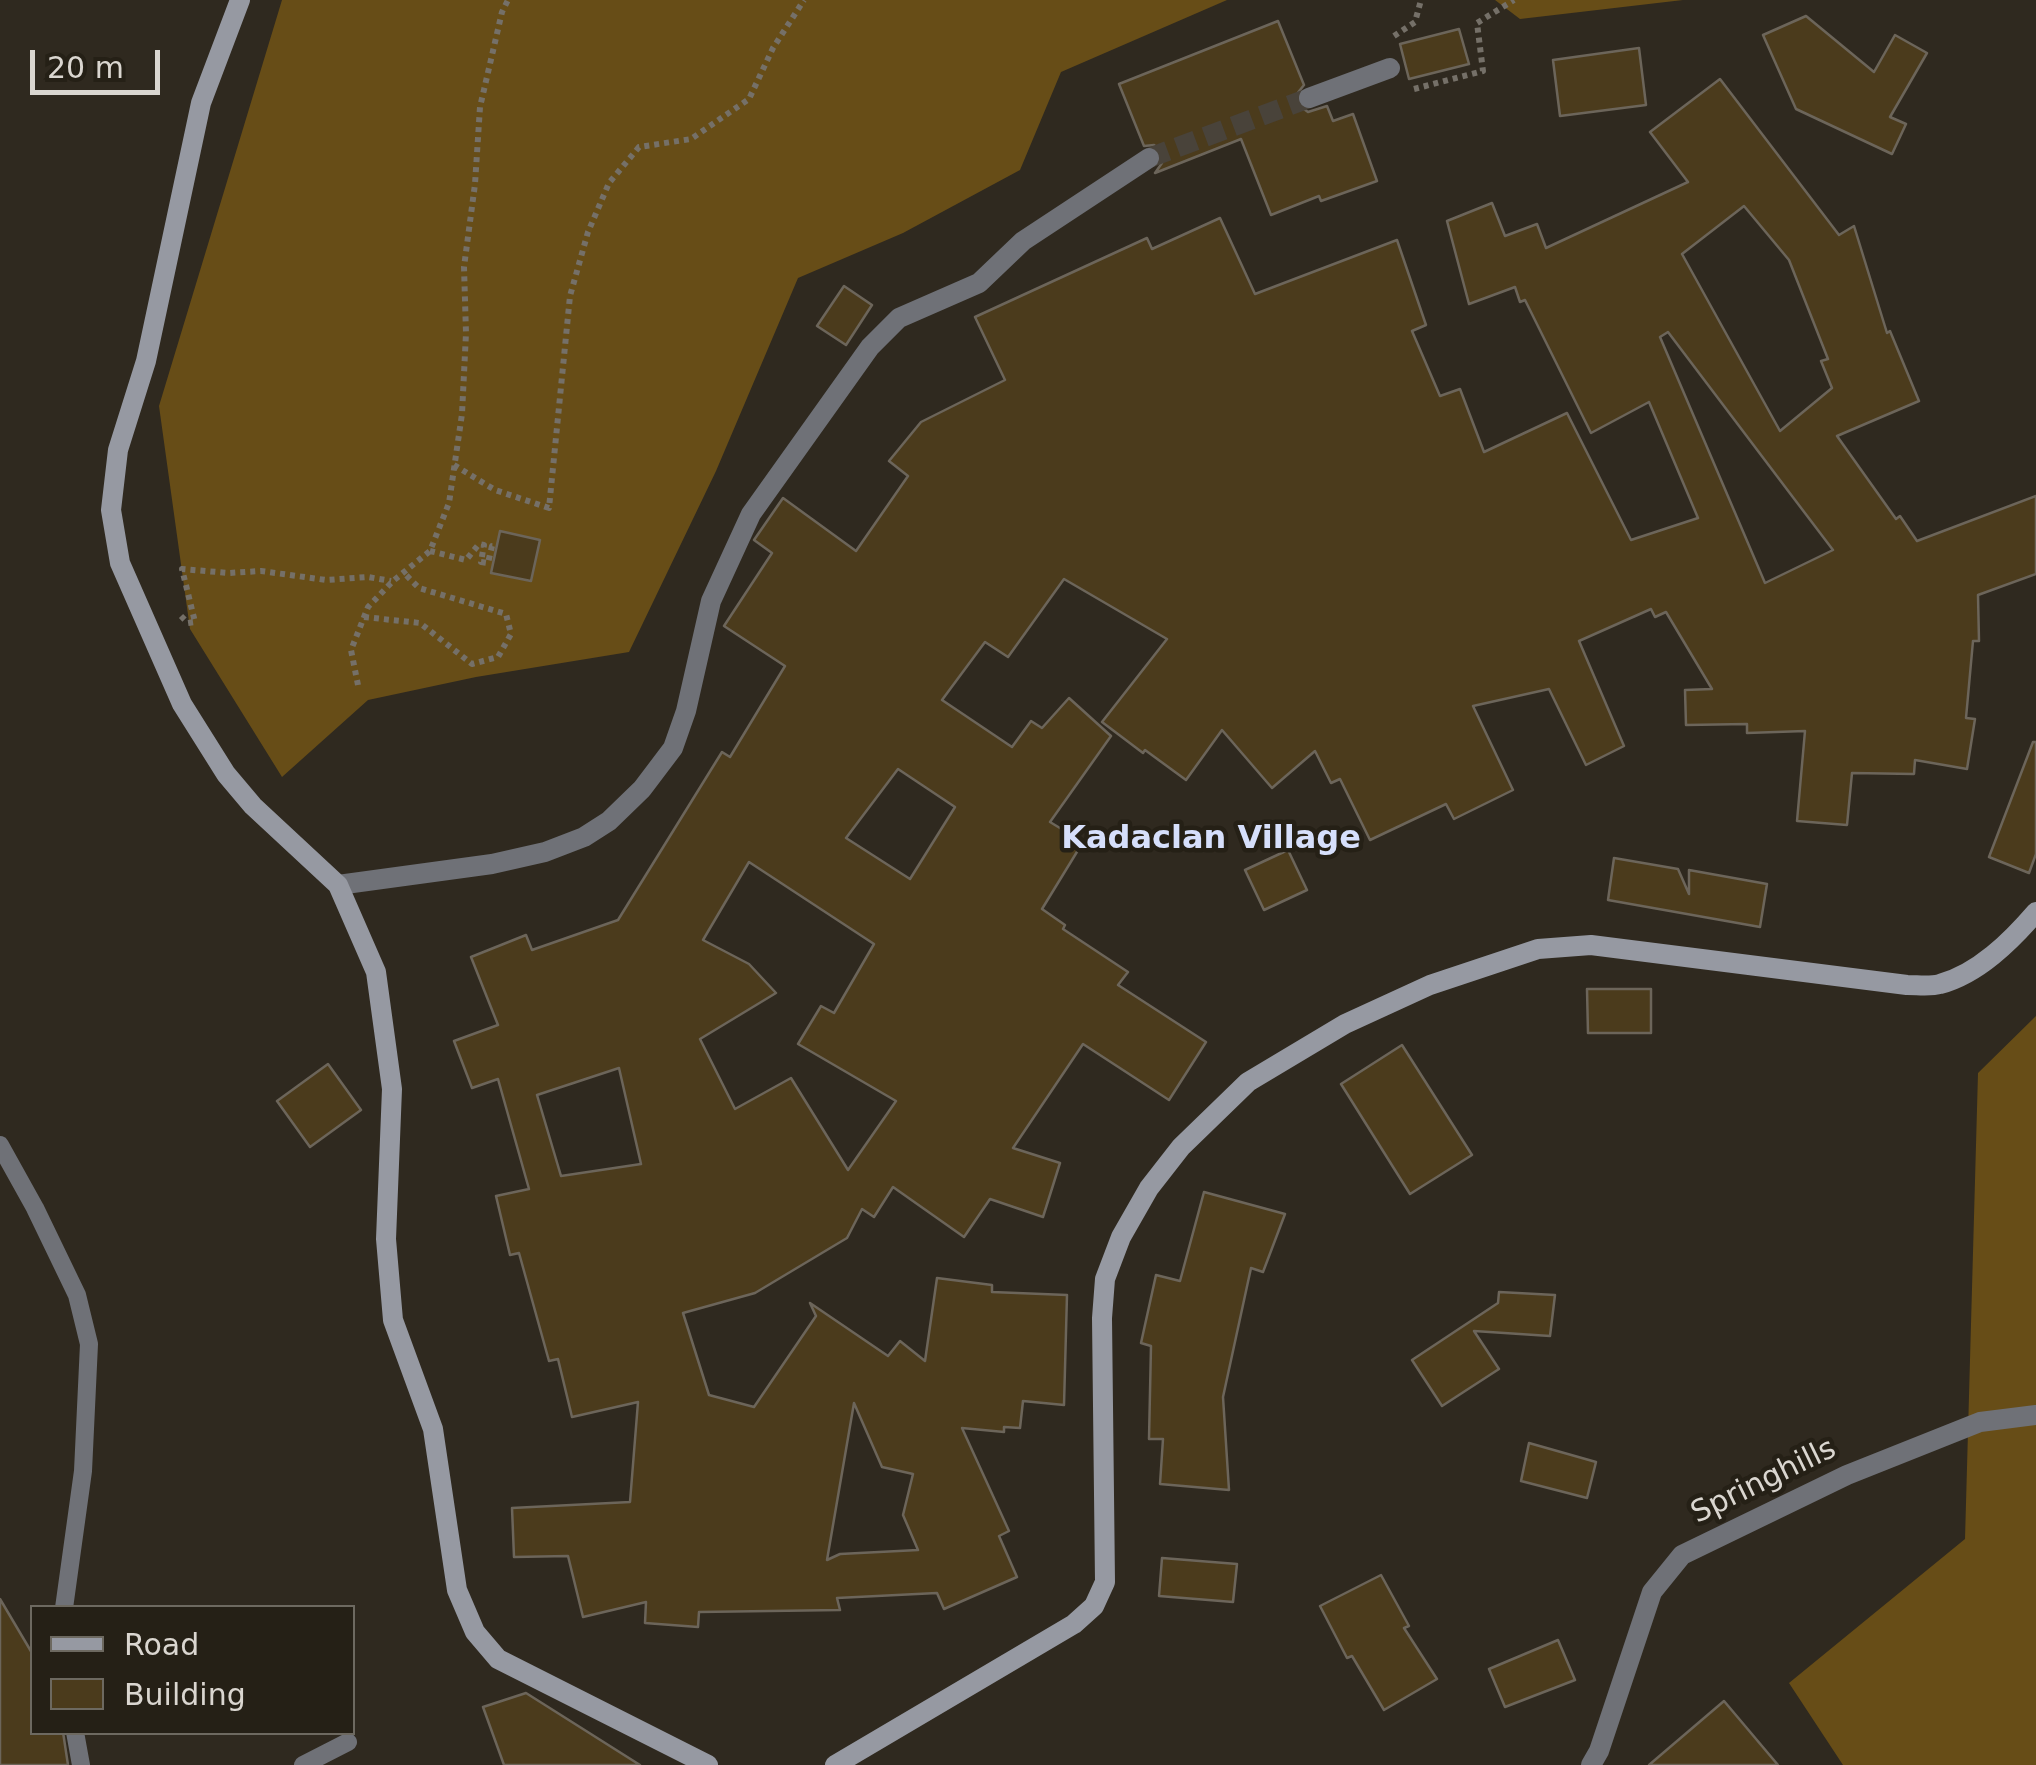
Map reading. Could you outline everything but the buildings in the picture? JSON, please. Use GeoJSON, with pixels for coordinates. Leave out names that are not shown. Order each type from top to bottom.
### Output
{"type":"FeatureCollection","features":[{"type":"Feature","properties":{"kind":"main road"},"geometry":{"type":"LineString","coordinates":[[240,0],[201,104],[146,362],[118,450],[112,510],[120,563],[182,704],[226,774],[253,806],[338,885],[376,972],[392,1089],[386,1240],[394,1320],[433,1429],[457,1590],[474,1632],[498,1659],[708,1765]]}},
{"type":"Feature","properties":{"kind":"main road"},"geometry":{"type":"LineString","coordinates":[[835,1765],[1074,1624],[1094,1606],[1104,1582],[1107,1554],[1102,1420],[1106,1279],[1120,1237],[1150,1188],[1181,1147],[1248,1082],[1345,1024],[1430,986],[1538,949],[1591,946],[1908,985],[1938,985],[1994,954],[2036,912]]}},
{"type":"Feature","properties":{"kind":"street"},"geometry":{"type":"LineString","coordinates":[[1309,98],[1390,68]]}},
{"type":"Feature","properties":{"kind":"street"},"geometry":{"type":"LineString","coordinates":[[338,885],[492,864],[545,852],[609,821],[642,789],[673,748],[686,711],[711,601],[751,514],[870,347],[900,318],[979,283],[1022,241],[1149,158]]}},
{"type":"Feature","properties":{"kind":"street","name":"Springhills"},"geometry":{"type":"LineString","coordinates":[[1591,1765],[1652,1592],[1682,1555],[1847,1475],[1947,1435],[1980,1422],[2036,1414]]}},
{"type":"Feature","properties":{"kind":"lane"},"geometry":{"type":"LineString","coordinates":[[0,1145],[77,1296],[88,1344],[83,1471],[64,1605]]}},
{"type":"Feature","properties":{"kind":"lane"},"geometry":{"type":"LineString","coordinates":[[76,1735],[84,1764]]}},
{"type":"Feature","properties":{"kind":"lane"},"geometry":{"type":"LineString","coordinates":[[303,1765],[348,1742]]}},
{"type":"Feature","properties":{"kind":"path"},"geometry":{"type":"LineString","coordinates":[[358,684],[352,650],[368,607],[392,581],[430,551],[449,503],[462,414],[464,266],[480,107],[508,0]]}},
{"type":"Feature","properties":{"kind":"path"},"geometry":{"type":"LineString","coordinates":[[454,465],[494,490],[548,508],[570,296],[588,232],[608,183],[639,148],[690,140],[749,99],[773,48],[804,0]]}},
{"type":"Feature","properties":{"kind":"path"},"geometry":{"type":"LineString","coordinates":[[1422,0],[1415,22],[1386,42],[1395,94],[1482,71],[1476,22],[1514,0]]}},
{"type":"Feature","properties":{"kind":"path"},"geometry":{"type":"LineString","coordinates":[[430,551],[466,560],[479,544],[484,545],[481,562],[488,563],[492,546],[496,546]]}},
{"type":"Feature","properties":{"kind":"path"},"geometry":{"type":"LineString","coordinates":[[182,618],[188,623],[195,622],[182,568],[229,573],[261,570],[326,580],[368,576],[392,581]]}},
{"type":"Feature","properties":{"kind":"path"},"geometry":{"type":"LineString","coordinates":[[364,618],[420,622],[472,664],[498,657],[511,634],[506,614],[420,588],[404,572]]}},
{"type":"Feature","properties":{"kind":"shaded area"},"geometry":{"type":"Polygon","coordinates":[[[282,0],[1227,0],[1061,72],[1020,170],[903,233],[798,278],[716,471],[629,652],[476,677],[368,700],[282,777],[190,629],[159,406],[282,0]]]}},
{"type":"Feature","properties":{"kind":"shaded area"},"geometry":{"type":"Polygon","coordinates":[[[1495,0],[1683,0],[1520,19],[1495,0]]]}},
{"type":"Feature","properties":{"kind":"shaded area"},"geometry":{"type":"Polygon","coordinates":[[[2036,1016],[2036,1765],[1843,1765],[1789,1683],[1965,1539],[1978,1073],[2036,1016]]]}},
{"type":"Feature","properties":{"kind":"tunnel"},"geometry":{"type":"LineString","coordinates":[[1149,158],[1309,98]]}},
{"type":"Feature","properties":{"kind":"district","name":"Kadaclan Village"},"geometry":{"type":"Point","coordinates":[1211,840]}}]}
